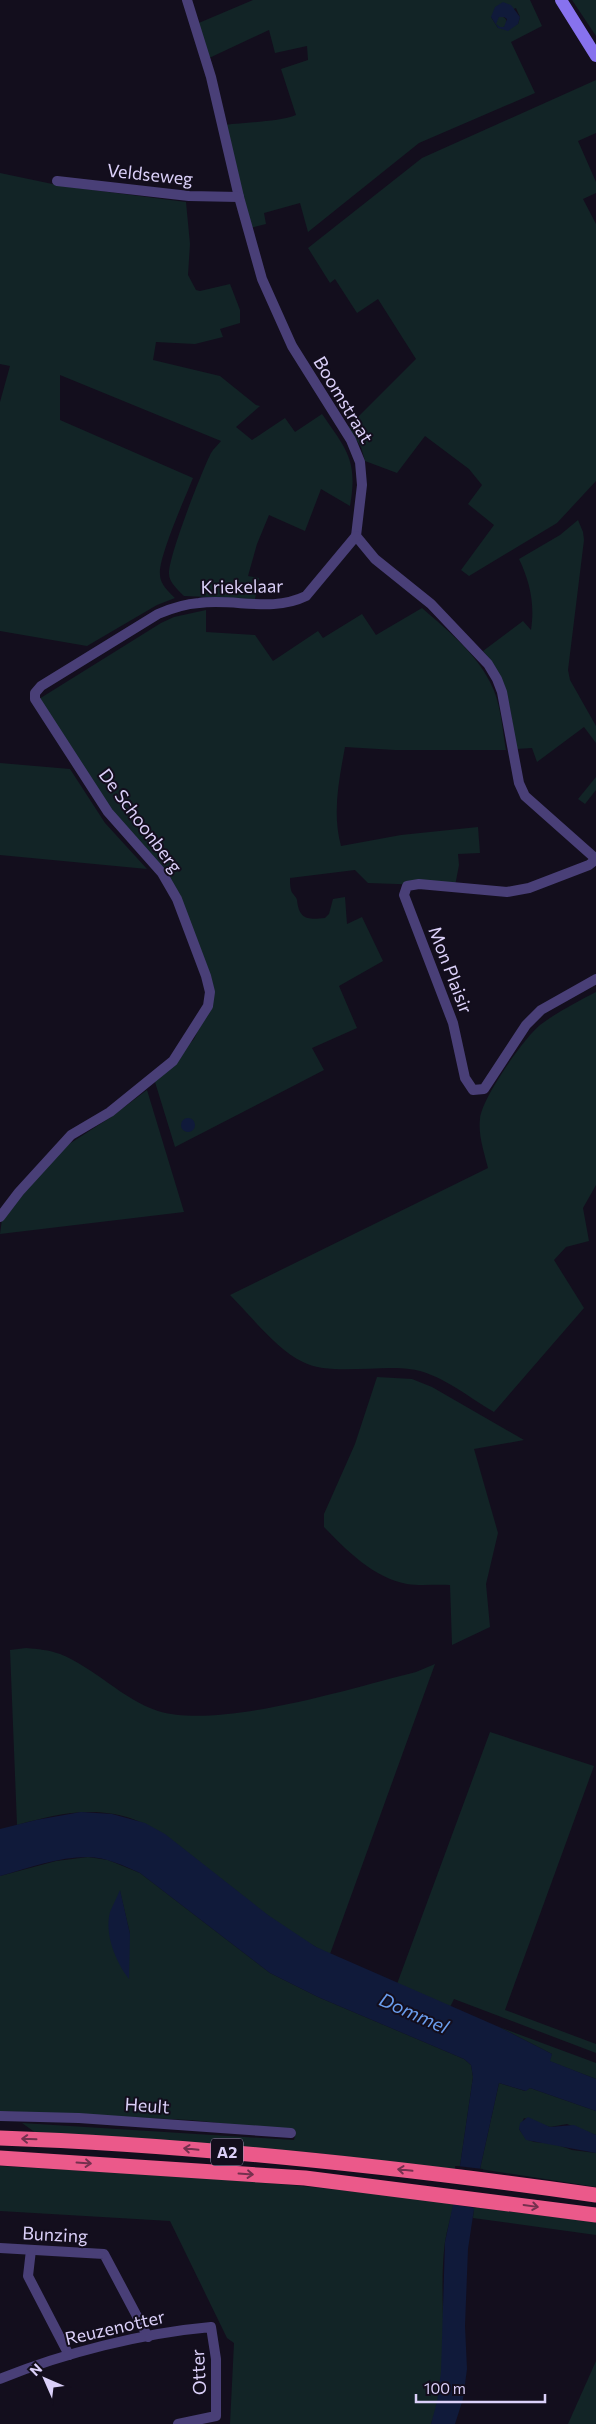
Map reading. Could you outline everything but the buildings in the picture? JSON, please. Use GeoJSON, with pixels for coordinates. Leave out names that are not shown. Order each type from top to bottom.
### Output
{"type":"FeatureCollection","features":[{"type":"Feature","properties":{"kind":"highway","name":"A2"},"geometry":{"type":"LineString","coordinates":[[0,2138],[181,2148],[454,2175],[596,2195]]}},
{"type":"Feature","properties":{"kind":"highway","name":"A2"},"geometry":{"type":"LineString","coordinates":[[0,2158],[305,2178],[483,2199],[596,2215]]}},
{"type":"Feature","properties":{"kind":"street","name":"Boomstraat"},"geometry":{"type":"LineString","coordinates":[[187,0],[210,77],[239,197],[260,270],[272,303],[292,346],[352,440],[360,462],[362,485],[356,536]]}},
{"type":"Feature","properties":{"kind":"street"},"geometry":{"type":"LineString","coordinates":[[561,0],[596,56]]}},
{"type":"Feature","properties":{"kind":"street","name":"Veldseweg"},"geometry":{"type":"LineString","coordinates":[[57,181],[189,196],[239,197]]}},
{"type":"Feature","properties":{"kind":"street"},"geometry":{"type":"LineString","coordinates":[[356,536],[376,559],[431,604],[488,664],[502,692],[519,783],[525,796],[595,859]]}},
{"type":"Feature","properties":{"kind":"street","name":"Kriekelaar"},"geometry":{"type":"LineString","coordinates":[[35,693],[41,686],[158,614],[174,607],[201,602],[282,605],[295,602],[306,596],[356,536]]}},
{"type":"Feature","properties":{"kind":"street","name":"De Schoonberg"},"geometry":{"type":"LineString","coordinates":[[0,1217],[19,1192],[71,1135],[110,1112],[173,1061],[208,1006],[210,992],[206,976],[177,899],[162,873],[108,812],[35,699],[35,693]]}},
{"type":"Feature","properties":{"kind":"street","name":"Mon Plaisir"},"geometry":{"type":"LineString","coordinates":[[595,859],[588,865],[529,888],[490,892],[465,887],[419,884],[407,886],[404,895],[452,1023],[465,1078],[473,1090],[484,1089],[526,1025],[541,1010],[596,979]]}},
{"type":"Feature","properties":{"kind":"street","name":"Heult"},"geometry":{"type":"LineString","coordinates":[[0,2116],[79,2118],[291,2133]]}},
{"type":"Feature","properties":{"kind":"street","name":"Bunzing"},"geometry":{"type":"LineString","coordinates":[[0,2248],[104,2254],[148,2337]]}},
{"type":"Feature","properties":{"kind":"street"},"geometry":{"type":"LineString","coordinates":[[31,2250],[28,2276],[69,2355]]}},
{"type":"Feature","properties":{"kind":"street","name":"Reuzenotter"},"geometry":{"type":"LineString","coordinates":[[0,2379],[69,2355],[176,2330],[211,2327]]}},
{"type":"Feature","properties":{"kind":"street","name":"Otter"},"geometry":{"type":"LineString","coordinates":[[178,2424],[216,2416],[216,2359],[211,2327]]}},
{"type":"Feature","properties":{"kind":"shaded area"},"geometry":{"type":"Polygon","coordinates":[[[253,0],[530,0],[542,26],[511,42],[535,93],[419,143],[308,232],[300,203],[264,213],[266,224],[250,228],[225,125],[296,115],[281,69],[308,60],[307,46],[275,53],[269,30],[207,59],[194,25],[253,0]],[[516,8],[491,17],[498,28],[518,24],[520,17],[516,8]]]}},
{"type":"Feature","properties":{"kind":"shaded area"},"geometry":{"type":"Polygon","coordinates":[[[572,0],[596,0],[596,36],[572,0]]]}},
{"type":"Feature","properties":{"kind":"shaded area"},"geometry":{"type":"Polygon","coordinates":[[[501,16],[507,22],[501,28],[495,22],[501,16]]]}},
{"type":"Feature","properties":{"kind":"shaded area"},"geometry":{"type":"Polygon","coordinates":[[[596,80],[596,133],[578,141],[596,182],[596,193],[583,199],[596,224],[596,481],[557,523],[469,576],[461,570],[494,525],[468,504],[482,485],[469,469],[425,436],[397,473],[365,461],[361,447],[348,427],[416,359],[378,299],[357,313],[335,279],[330,283],[308,248],[422,158],[596,80]]]}},
{"type":"Feature","properties":{"kind":"shaded area"},"geometry":{"type":"Polygon","coordinates":[[[0,173],[62,186],[186,202],[190,244],[188,275],[196,290],[200,291],[230,284],[240,310],[240,323],[220,329],[223,337],[195,344],[156,342],[153,360],[220,376],[256,405],[260,406],[236,427],[252,440],[285,418],[295,432],[322,414],[344,447],[353,478],[350,506],[321,489],[305,531],[269,515],[257,544],[248,576],[259,578],[255,599],[184,596],[174,586],[169,577],[174,550],[193,495],[211,453],[221,441],[60,375],[60,420],[193,478],[163,555],[161,567],[160,575],[162,582],[175,598],[157,605],[87,646],[0,631],[0,402],[10,366],[0,364],[0,173]]]}},
{"type":"Feature","properties":{"kind":"shaded area"},"geometry":{"type":"Polygon","coordinates":[[[578,520],[584,540],[568,670],[570,680],[596,726],[596,743],[584,727],[537,762],[532,748],[516,749],[504,685],[492,662],[483,651],[523,621],[531,630],[531,593],[519,559],[560,535],[578,520]]]}},
{"type":"Feature","properties":{"kind":"shaded area"},"geometry":{"type":"Polygon","coordinates":[[[422,608],[468,651],[484,671],[497,698],[506,750],[395,750],[345,747],[339,784],[338,834],[341,846],[401,835],[478,827],[480,853],[458,854],[459,865],[455,886],[368,883],[355,870],[290,878],[292,893],[302,915],[305,917],[313,919],[325,918],[329,914],[333,899],[345,897],[347,924],[362,917],[383,961],[339,986],[357,1028],[312,1048],[324,1070],[175,1147],[155,1082],[194,1039],[206,1014],[211,994],[184,910],[113,815],[39,699],[161,623],[174,617],[206,610],[206,632],[255,635],[273,661],[318,631],[323,638],[362,614],[376,635],[422,608]]]}},
{"type":"Feature","properties":{"kind":"shaded area"},"geometry":{"type":"Polygon","coordinates":[[[0,763],[70,769],[105,823],[147,869],[0,855],[0,763]]]}},
{"type":"Feature","properties":{"kind":"shaded area"},"geometry":{"type":"Polygon","coordinates":[[[596,777],[596,790],[585,804],[578,799],[596,777]]]}},
{"type":"Feature","properties":{"kind":"shaded area"},"geometry":{"type":"Polygon","coordinates":[[[596,992],[596,1185],[583,1208],[589,1241],[566,1247],[554,1260],[584,1308],[494,1412],[453,1386],[420,1371],[397,1368],[340,1369],[314,1366],[293,1356],[264,1332],[230,1295],[488,1168],[483,1150],[480,1119],[482,1110],[504,1069],[524,1042],[540,1025],[560,1011],[596,992]]]}},
{"type":"Feature","properties":{"kind":"shaded area"},"geometry":{"type":"Polygon","coordinates":[[[147,1090],[184,1212],[0,1234],[2,1219],[63,1148],[111,1117],[147,1090]]]}},
{"type":"Feature","properties":{"kind":"shaded area"},"geometry":{"type":"Polygon","coordinates":[[[377,1377],[412,1379],[432,1387],[524,1440],[474,1449],[498,1533],[486,1584],[490,1627],[452,1645],[450,1585],[407,1584],[383,1576],[351,1554],[324,1527],[324,1514],[355,1444],[377,1377]]]}},
{"type":"Feature","properties":{"kind":"shaded area"},"geometry":{"type":"Polygon","coordinates":[[[26,1648],[60,1654],[85,1667],[145,1706],[158,1711],[184,1715],[215,1715],[286,1705],[416,1672],[435,1664],[330,1954],[281,1925],[174,1842],[152,1828],[128,1817],[102,1812],[77,1812],[17,1825],[10,1650],[26,1648]]]}},
{"type":"Feature","properties":{"kind":"shaded area"},"geometry":{"type":"Polygon","coordinates":[[[490,1732],[594,1766],[505,2010],[596,2044],[596,2053],[454,1999],[450,2007],[397,1984],[490,1732]]]}},
{"type":"Feature","properties":{"kind":"shaded area"},"geometry":{"type":"Polygon","coordinates":[[[88,1857],[108,1860],[140,1873],[270,1973],[318,1997],[464,2059],[471,2065],[473,2077],[460,2166],[455,2166],[455,2169],[315,2153],[36,2133],[22,2123],[294,2140],[296,2131],[190,2120],[0,2111],[0,1876],[56,1861],[88,1857]],[[120,1891],[122,1970],[130,1934],[120,1891]]]}},
{"type":"Feature","properties":{"kind":"shaded area"},"geometry":{"type":"Polygon","coordinates":[[[499,2027],[596,2063],[596,2079],[549,2061],[552,2054],[499,2027]]]}},
{"type":"Feature","properties":{"kind":"shaded area"},"geometry":{"type":"Polygon","coordinates":[[[499,2083],[525,2091],[530,2088],[596,2111],[596,2135],[567,2124],[550,2127],[524,2118],[519,2129],[526,2139],[534,2142],[555,2144],[572,2150],[596,2153],[596,2187],[480,2169],[499,2083]]]}},
{"type":"Feature","properties":{"kind":"shaded area"},"geometry":{"type":"Polygon","coordinates":[[[0,2166],[284,2184],[454,2204],[446,2237],[443,2264],[443,2357],[441,2380],[438,2402],[431,2424],[230,2424],[234,2343],[227,2338],[170,2221],[0,2211],[0,2166]]]}},
{"type":"Feature","properties":{"kind":"shaded area"},"geometry":{"type":"Polygon","coordinates":[[[474,2207],[596,2222],[596,2235],[473,2218],[474,2207]]]}},
{"type":"Feature","properties":{"kind":"shaded area"},"geometry":{"type":"Polygon","coordinates":[[[596,2361],[596,2424],[568,2424],[596,2361]]]}},
{"type":"Feature","properties":{"kind":"water"},"geometry":{"type":"Polygon","coordinates":[[[503,2],[511,5],[520,17],[518,24],[508,31],[498,28],[491,17],[495,7],[503,2]],[[499,17],[496,24],[500,27],[504,27],[507,19],[499,17]]]}},
{"type":"Feature","properties":{"kind":"water"},"geometry":{"type":"Polygon","coordinates":[[[188,1118],[193,1120],[195,1125],[193,1130],[188,1132],[183,1130],[181,1125],[183,1120],[188,1118]]]}},
{"type":"Feature","properties":{"kind":"water","name":"Dommel"},"geometry":{"type":"Polygon","coordinates":[[[81,1812],[112,1814],[145,1823],[165,1834],[268,1915],[316,1947],[499,2027],[552,2054],[550,2061],[596,2079],[596,2111],[530,2088],[526,2091],[499,2083],[480,2169],[468,2249],[465,2326],[467,2369],[463,2399],[455,2424],[431,2424],[437,2402],[441,2372],[445,2242],[457,2186],[473,2077],[471,2065],[464,2059],[318,1997],[270,1973],[140,1873],[121,1865],[95,1857],[77,1857],[0,1876],[0,1829],[81,1812]]]}},
{"type":"Feature","properties":{"kind":"water"},"geometry":{"type":"Polygon","coordinates":[[[120,1890],[130,1934],[129,1979],[112,1947],[109,1929],[110,1912],[120,1890]]]}},
{"type":"Feature","properties":{"kind":"water"},"geometry":{"type":"Polygon","coordinates":[[[528,2117],[550,2127],[574,2125],[596,2135],[596,2153],[526,2140],[519,2129],[520,2123],[528,2117]]]}},
{"type":"Feature","properties":{"kind":"pier"},"geometry":{"type":"Polygon","coordinates":[[[457,2166],[483,2169],[476,2208],[451,2204],[457,2166]]]}}]}
